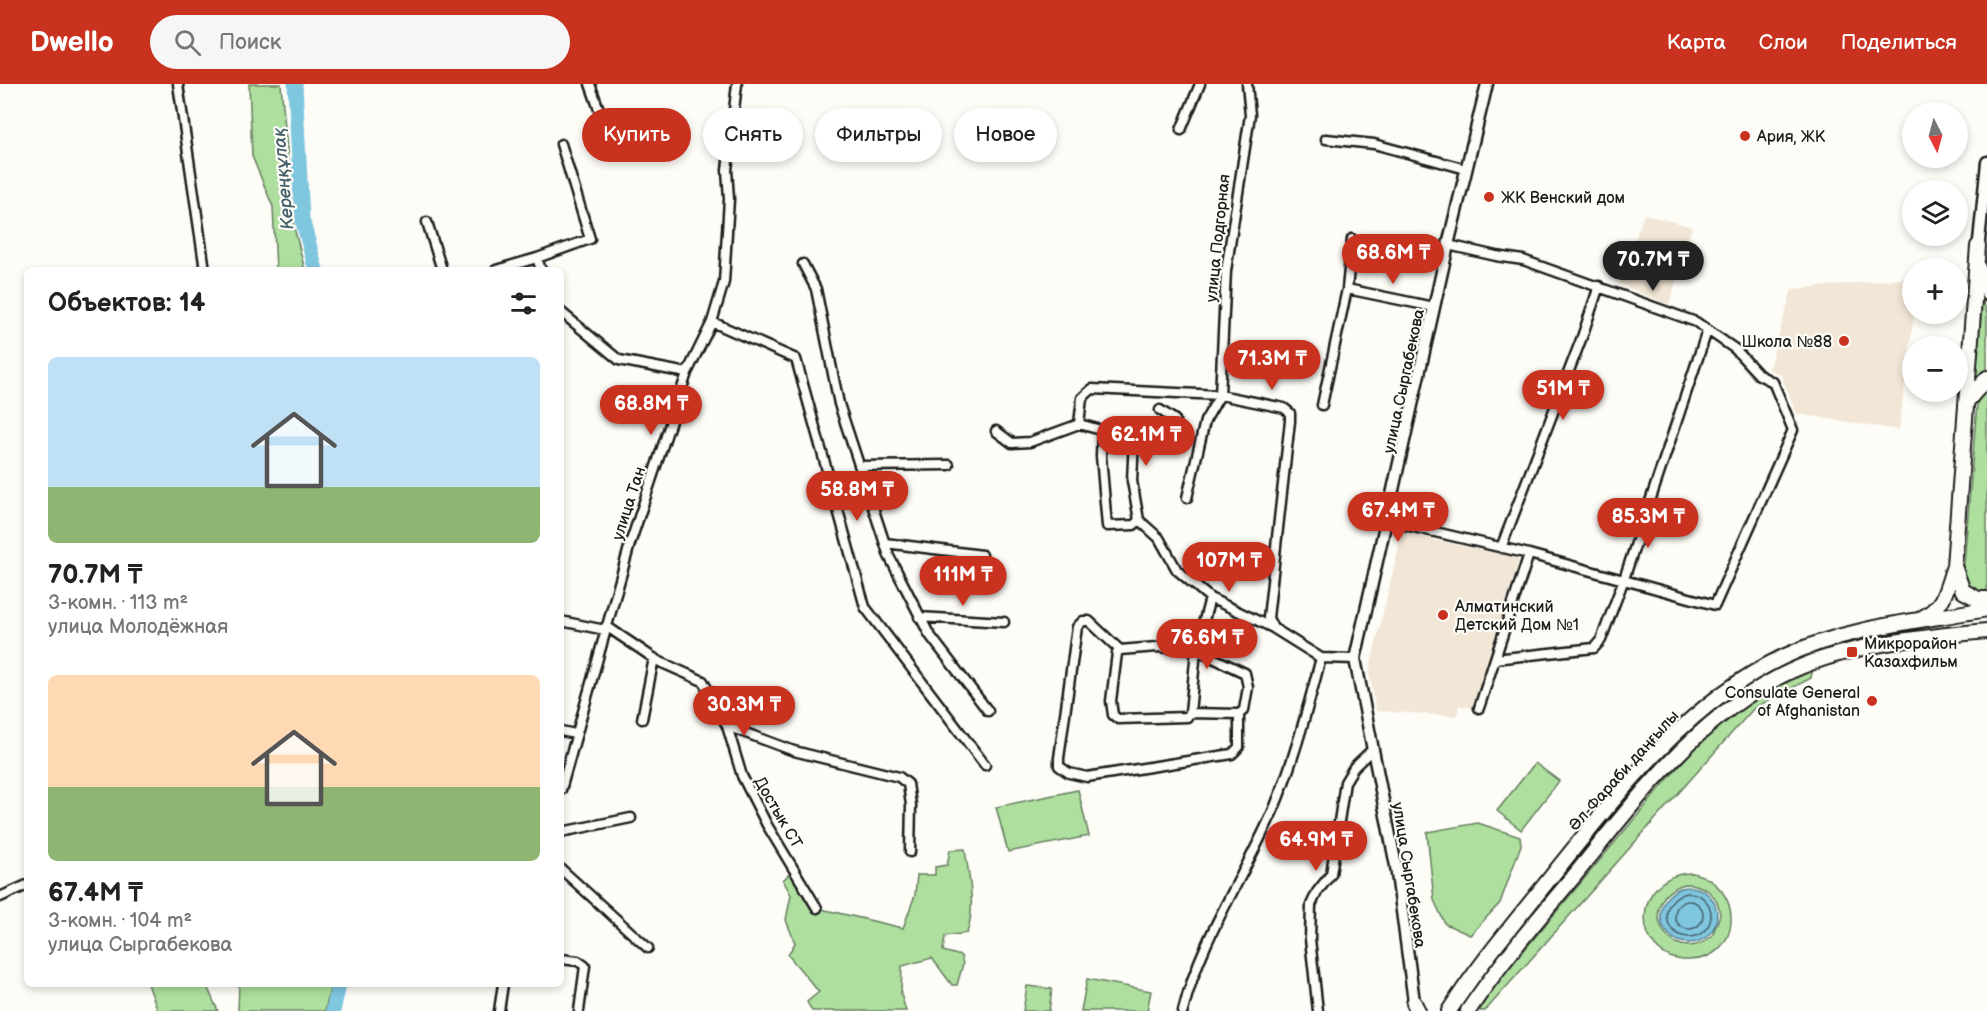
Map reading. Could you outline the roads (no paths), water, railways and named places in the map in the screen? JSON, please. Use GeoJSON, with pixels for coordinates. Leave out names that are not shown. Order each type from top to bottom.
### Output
{"type":"FeatureCollection","features":[{"type":"Feature","properties":{"kind":"main road"},"geometry":{"type":"LineString","coordinates":[[1968,400],[1978,246]]}},
{"type":"Feature","properties":{"kind":"main road"},"geometry":{"type":"LineString","coordinates":[[1968,400],[1987,378]]}},
{"type":"Feature","properties":{"kind":"main road"},"geometry":{"type":"LineString","coordinates":[[1909,623],[1940,606],[1954,566],[1968,402]]}},
{"type":"Feature","properties":{"kind":"main road"},"geometry":{"type":"LineString","coordinates":[[1954,566],[1964,591],[1978,599],[1987,600]]}},
{"type":"Feature","properties":{"kind":"main road","name":"Әл-Фараби даңғылы"},"geometry":{"type":"LineString","coordinates":[[1449,1011],[1485,958],[1659,750],[1728,689],[1785,656],[1838,638],[1987,609]]}},
{"type":"Feature","properties":{"kind":"main road"},"geometry":{"type":"LineString","coordinates":[[1468,1010],[1511,951],[1624,814],[1672,760],[1717,719],[1769,682],[1806,665],[1852,652],[1987,629]]}},
{"type":"Feature","properties":{"kind":"street"},"geometry":{"type":"LineString","coordinates":[[178,84],[205,267]]}},
{"type":"Feature","properties":{"kind":"street"},"geometry":{"type":"LineString","coordinates":[[590,84],[598,108]]}},
{"type":"Feature","properties":{"kind":"street","name":"улица Тан"},"geometry":{"type":"LineString","coordinates":[[564,778],[606,628],[687,373],[712,322],[727,266],[727,170],[736,84]]}},
{"type":"Feature","properties":{"kind":"street"},"geometry":{"type":"LineString","coordinates":[[1181,130],[1200,84]]}},
{"type":"Feature","properties":{"kind":"street","name":"улица Подгорная"},"geometry":{"type":"LineString","coordinates":[[1187,498],[1196,450],[1205,421],[1220,395],[1226,271],[1250,115],[1247,84]]}},
{"type":"Feature","properties":{"kind":"street","name":"улица Сыргабекова"},"geometry":{"type":"LineString","coordinates":[[1416,1008],[1395,866],[1355,659],[1388,521],[1448,245],[1487,84]]}},
{"type":"Feature","properties":{"kind":"street"},"geometry":{"type":"LineString","coordinates":[[1326,139],[1374,144],[1466,169]]}},
{"type":"Feature","properties":{"kind":"street"},"geometry":{"type":"LineString","coordinates":[[506,267],[590,239],[561,144]]}},
{"type":"Feature","properties":{"kind":"street"},"geometry":{"type":"LineString","coordinates":[[1987,162],[1978,246],[1987,295]]}},
{"type":"Feature","properties":{"kind":"street"},"geometry":{"type":"LineString","coordinates":[[427,222],[441,267]]}},
{"type":"Feature","properties":{"kind":"street"},"geometry":{"type":"LineString","coordinates":[[1322,405],[1347,289],[1352,239]]}},
{"type":"Feature","properties":{"kind":"street"},"geometry":{"type":"LineString","coordinates":[[1388,521],[1529,554],[1715,605],[1793,430],[1773,382],[1760,375],[1735,349],[1696,322],[1523,260],[1448,245]]}},
{"type":"Feature","properties":{"kind":"street"},"geometry":{"type":"LineString","coordinates":[[537,258],[540,267]]}},
{"type":"Feature","properties":{"kind":"street"},"geometry":{"type":"LineString","coordinates":[[803,264],[816,289],[839,404],[885,543],[920,617],[988,711]]}},
{"type":"Feature","properties":{"kind":"street"},"geometry":{"type":"LineString","coordinates":[[1501,548],[1582,337],[1599,286]]}},
{"type":"Feature","properties":{"kind":"street"},"geometry":{"type":"LineString","coordinates":[[1347,289],[1434,307]]}},
{"type":"Feature","properties":{"kind":"street"},"geometry":{"type":"LineString","coordinates":[[564,314],[619,360],[687,373]]}},
{"type":"Feature","properties":{"kind":"street"},"geometry":{"type":"LineString","coordinates":[[712,322],[796,359],[866,607],[985,765]]}},
{"type":"Feature","properties":{"kind":"street"},"geometry":{"type":"LineString","coordinates":[[1495,659],[1594,648],[1601,640],[1624,579],[1707,331]]}},
{"type":"Feature","properties":{"kind":"street"},"geometry":{"type":"LineString","coordinates":[[1078,424],[1083,398],[1092,389],[1220,395],[1262,401],[1284,408],[1290,413],[1268,618],[1273,628]]}},
{"type":"Feature","properties":{"kind":"street"},"geometry":{"type":"LineString","coordinates":[[996,431],[1011,443],[1030,442],[1078,424],[1134,439],[1174,437],[1174,420],[1160,410]]}},
{"type":"Feature","properties":{"kind":"street"},"geometry":{"type":"LineString","coordinates":[[1102,431],[1102,466],[1107,526],[1134,525],[1139,520]]}},
{"type":"Feature","properties":{"kind":"street"},"geometry":{"type":"LineString","coordinates":[[1134,439],[1132,481],[1139,520],[1159,538],[1177,570],[1210,598],[1273,628],[1321,658],[1355,659]]}},
{"type":"Feature","properties":{"kind":"street"},"geometry":{"type":"LineString","coordinates":[[860,466],[949,465]]}},
{"type":"Feature","properties":{"kind":"street"},"geometry":{"type":"LineString","coordinates":[[885,543],[982,555]]}},
{"type":"Feature","properties":{"kind":"street"},"geometry":{"type":"LineString","coordinates":[[1479,708],[1529,554]]}},
{"type":"Feature","properties":{"kind":"street"},"geometry":{"type":"LineString","coordinates":[[1120,650],[1117,653],[1112,692],[1113,716],[1118,719],[1187,717],[1190,713],[1196,650],[1210,598]]}},
{"type":"Feature","properties":{"kind":"street"},"geometry":{"type":"LineString","coordinates":[[920,617],[1004,622]]}},
{"type":"Feature","properties":{"kind":"street"},"geometry":{"type":"LineString","coordinates":[[564,621],[606,628]]}},
{"type":"Feature","properties":{"kind":"street"},"geometry":{"type":"LineString","coordinates":[[1190,713],[1239,714],[1244,710],[1248,687],[1245,673],[1196,650],[1156,647],[1120,650],[1089,621],[1083,621],[1077,627],[1059,758],[1059,766],[1069,773],[1086,777],[1232,754],[1239,747],[1239,714]]}},
{"type":"Feature","properties":{"kind":"street","name":"Достык СТ"},"geometry":{"type":"LineString","coordinates":[[606,628],[654,658],[703,681],[727,726],[742,776],[767,825],[817,908]]}},
{"type":"Feature","properties":{"kind":"street"},"geometry":{"type":"LineString","coordinates":[[642,719],[654,658]]}},
{"type":"Feature","properties":{"kind":"street"},"geometry":{"type":"LineString","coordinates":[[1183,1011],[1213,932],[1272,812],[1296,755],[1321,658]]}},
{"type":"Feature","properties":{"kind":"street"},"geometry":{"type":"LineString","coordinates":[[727,726],[794,751],[899,777],[908,784],[911,805],[910,852]]}},
{"type":"Feature","properties":{"kind":"street"},"geometry":{"type":"LineString","coordinates":[[564,732],[575,734]]}},
{"type":"Feature","properties":{"kind":"street"},"geometry":{"type":"LineString","coordinates":[[1318,1011],[1310,939],[1311,905],[1317,892],[1331,874],[1345,782],[1354,767],[1373,750]]}},
{"type":"Feature","properties":{"kind":"street"},"geometry":{"type":"LineString","coordinates":[[564,831],[631,818]]}},
{"type":"Feature","properties":{"kind":"street"},"geometry":{"type":"LineString","coordinates":[[564,872],[648,948]]}},
{"type":"Feature","properties":{"kind":"street"},"geometry":{"type":"LineString","coordinates":[[0,897],[24,886]]}},
{"type":"Feature","properties":{"kind":"street"},"geometry":{"type":"LineString","coordinates":[[564,959],[578,961],[585,966],[579,1011]]}},
{"type":"Feature","properties":{"kind":"street"},"geometry":{"type":"LineString","coordinates":[[499,1011],[503,987]]}},
{"type":"Feature","properties":{"kind":"water"},"geometry":{"type":"Polygon","coordinates":[[[1689,887],[1700,889],[1709,895],[1715,904],[1717,915],[1715,926],[1709,935],[1700,941],[1689,943],[1678,941],[1669,935],[1663,926],[1661,915],[1663,904],[1669,895],[1678,889],[1689,887]]]}},
{"type":"Feature","properties":{"kind":"waterway","name":"Кереңқұлақ"},"geometry":{"type":"LineString","coordinates":[[295,84],[302,219],[315,267]]}},
{"type":"Feature","properties":{"kind":"waterway","name":"Кереңқұлақ"},"geometry":{"type":"LineString","coordinates":[[333,1011],[338,987]]}},
{"type":"Feature","properties":{"kind":"place","name":"Ария, ЖК"},"geometry":{"type":"Point","coordinates":[1745,136]}},
{"type":"Feature","properties":{"kind":"place","name":"ЖК Венский дом"},"geometry":{"type":"Point","coordinates":[1489,197]}},
{"type":"Feature","properties":{"kind":"place","name":"Школа №88"},"geometry":{"type":"Point","coordinates":[1844,341]}},
{"type":"Feature","properties":{"kind":"place","name":"Алматинский Детский Дом №1"},"geometry":{"type":"Point","coordinates":[1443,615]}},
{"type":"Feature","properties":{"kind":"place","name":"Микрорайон Казахфильм"},"geometry":{"type":"Point","coordinates":[1852,652]}},
{"type":"Feature","properties":{"kind":"place","name":"Consulate General of Afghanistan"},"geometry":{"type":"Point","coordinates":[1872,701]}}]}
